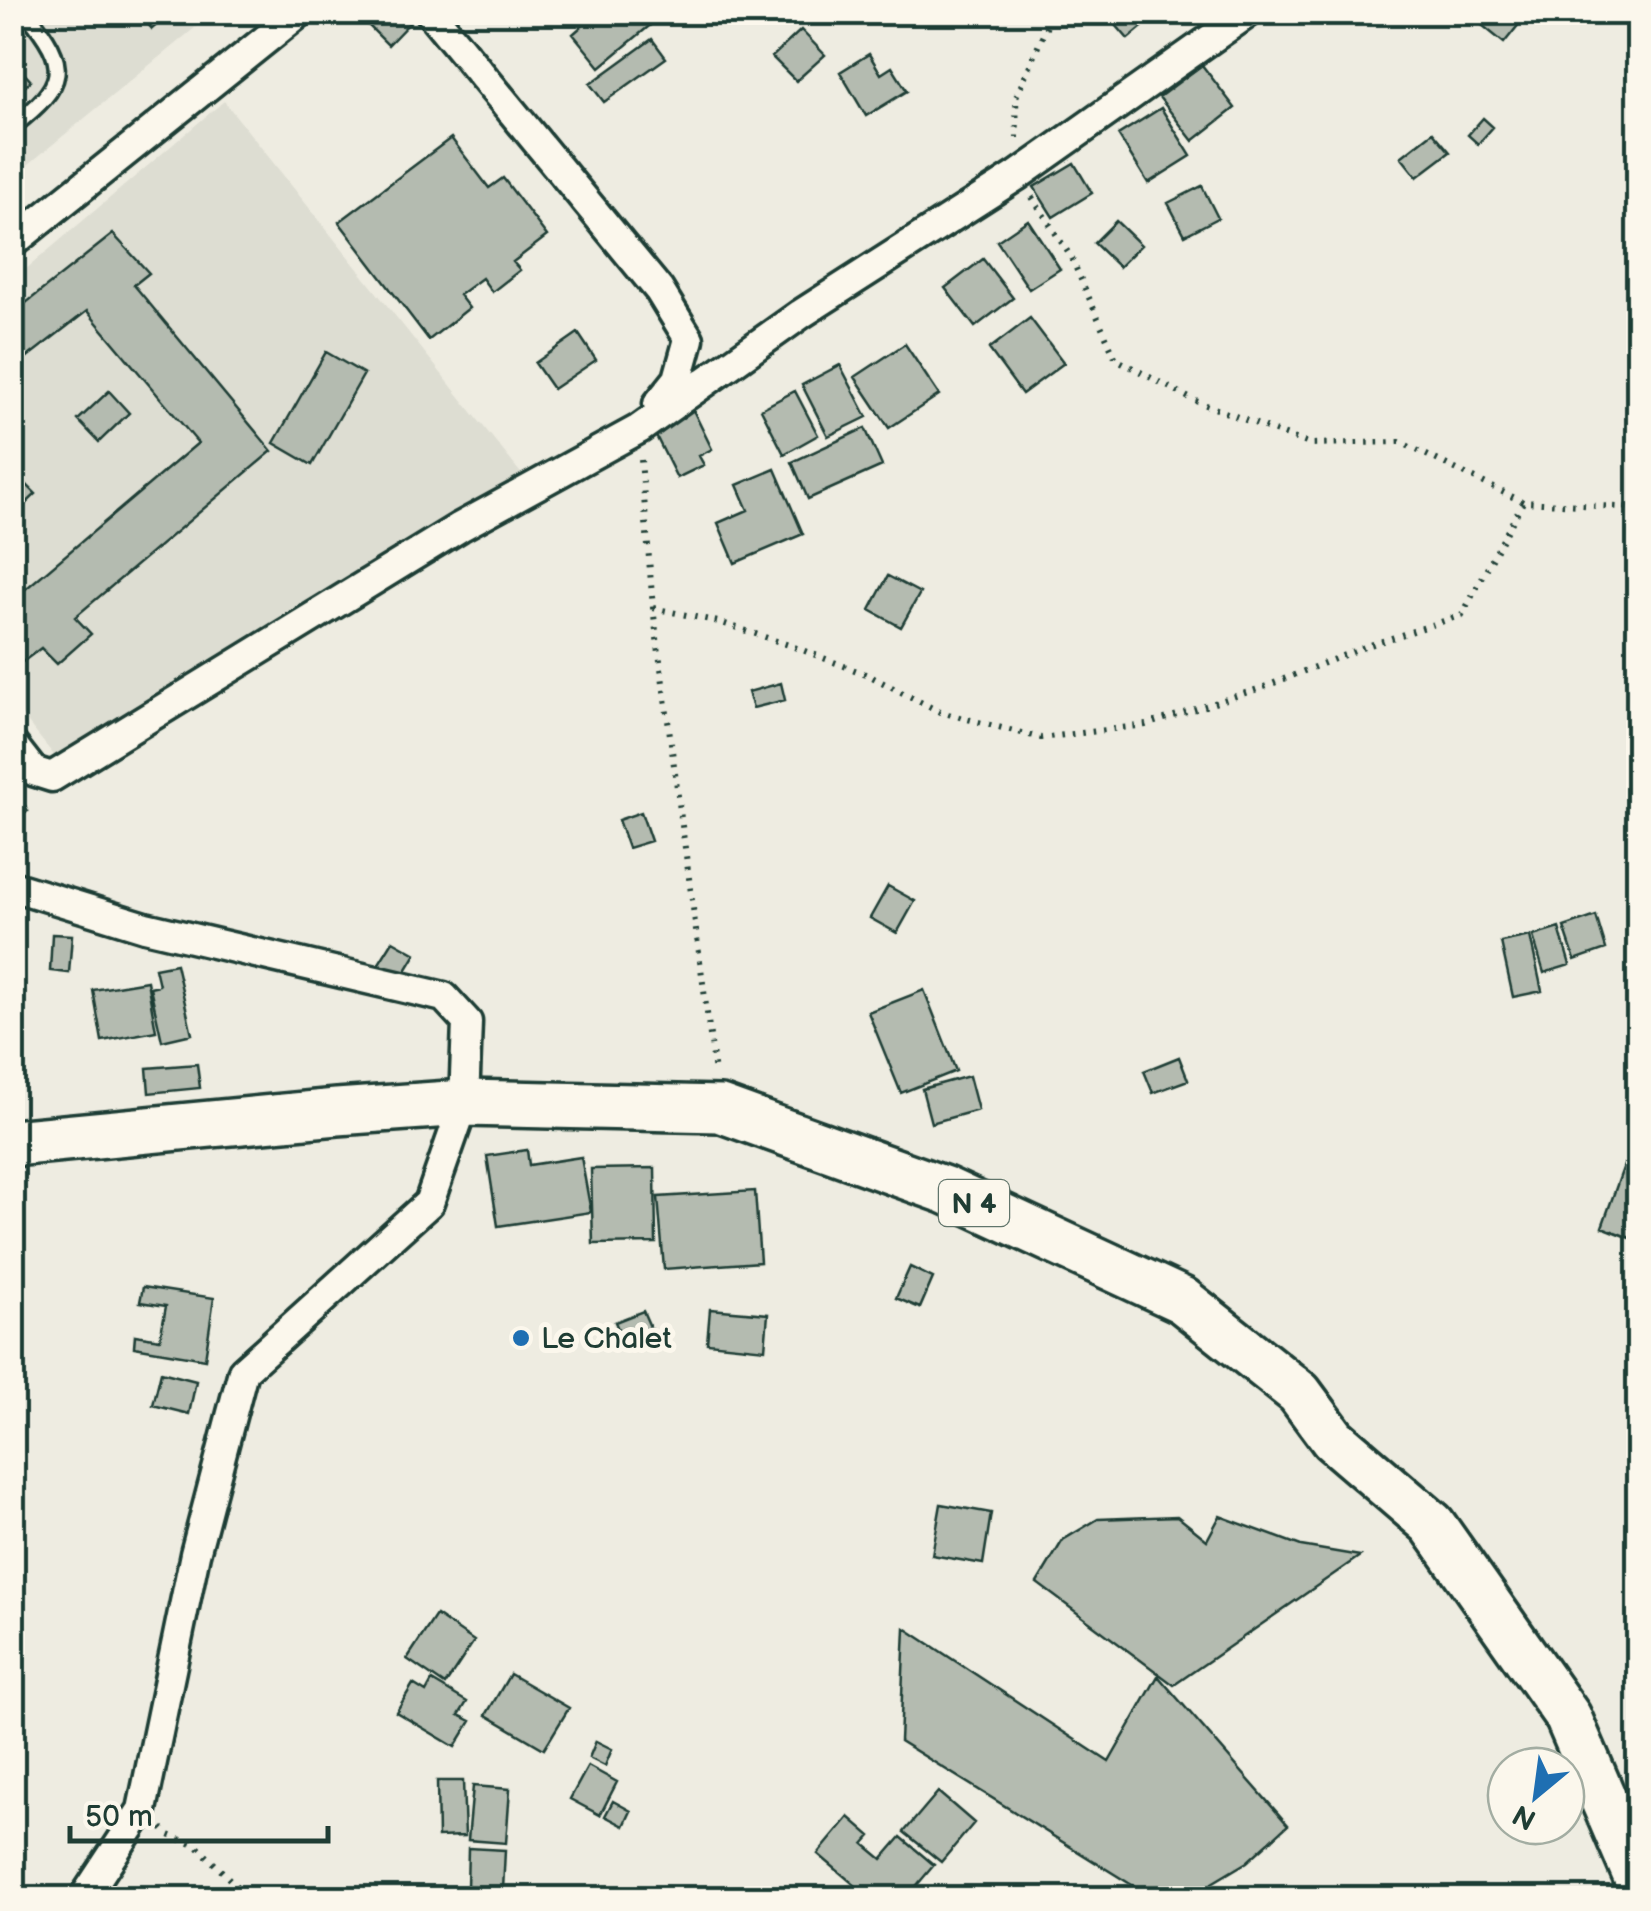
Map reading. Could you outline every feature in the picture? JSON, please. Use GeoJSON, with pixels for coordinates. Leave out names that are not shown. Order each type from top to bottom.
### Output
{"type":"FeatureCollection","features":[{"type":"Feature","properties":{"kind":"main road","name":"N 4"},"geometry":{"type":"LineString","coordinates":[[12,1143],[464,1103],[720,1109],[944,1190],[1182,1300],[1299,1392],[1333,1439],[1432,1524],[1568,1717],[1638,1880]]}},
{"type":"Feature","properties":{"kind":"street"},"geometry":{"type":"LineString","coordinates":[[12,243],[300,12]]}},
{"type":"Feature","properties":{"kind":"street"},"geometry":{"type":"LineString","coordinates":[[430,12],[659,290],[688,339],[678,379],[639,429]]}},
{"type":"Feature","properties":{"kind":"street"},"geometry":{"type":"LineString","coordinates":[[12,744],[33,772],[52,777],[460,527],[639,429],[802,314],[1018,175],[1249,12]]}},
{"type":"Feature","properties":{"kind":"street"},"geometry":{"type":"LineString","coordinates":[[12,886],[145,927],[444,997],[468,1022],[464,1103],[429,1202],[243,1371],[195,1554],[142,1810],[84,1898]]}},
{"type":"Feature","properties":{"kind":"lane"},"geometry":{"type":"LineString","coordinates":[[12,127],[43,103],[58,78],[56,55],[26,12]]}},
{"type":"Feature","properties":{"kind":"path"},"geometry":{"type":"LineString","coordinates":[[1053,12],[1016,97],[1018,175],[1071,257],[1116,359],[1194,400],[1309,444],[1400,442],[1523,502],[1638,508]]}},
{"type":"Feature","properties":{"kind":"path"},"geometry":{"type":"LineString","coordinates":[[639,429],[653,608],[720,1109]]}},
{"type":"Feature","properties":{"kind":"path"},"geometry":{"type":"LineString","coordinates":[[653,608],[719,622],[789,645],[868,675],[940,712],[1041,738],[1146,725],[1264,688],[1367,646],[1462,616],[1523,502]]}},
{"type":"Feature","properties":{"kind":"path"},"geometry":{"type":"LineString","coordinates":[[142,1810],[170,1835],[197,1846],[248,1898]]}},
{"type":"Feature","properties":{"kind":"shaded area"},"geometry":{"type":"Polygon","coordinates":[[[13,13],[213,13],[13,177],[13,13]]]}},
{"type":"Feature","properties":{"kind":"shaded area"},"geometry":{"type":"Polygon","coordinates":[[[224,101],[527,481],[57,759],[13,704],[12,281],[224,101]]]}},
{"type":"Feature","properties":{"kind":"building"},"geometry":{"type":"Polygon","coordinates":[[[138,12],[172,12],[152,29],[138,12]]]}},
{"type":"Feature","properties":{"kind":"building"},"geometry":{"type":"Polygon","coordinates":[[[367,12],[407,12],[413,19],[388,45],[361,18],[367,12]]]}},
{"type":"Feature","properties":{"kind":"building"},"geometry":{"type":"Polygon","coordinates":[[[598,12],[656,12],[660,17],[600,67],[573,34],[598,12]]]}},
{"type":"Feature","properties":{"kind":"building"},"geometry":{"type":"Polygon","coordinates":[[[1116,12],[1160,12],[1128,39],[1110,18],[1116,12]]]}},
{"type":"Feature","properties":{"kind":"building"},"geometry":{"type":"Polygon","coordinates":[[[1484,12],[1528,13],[1504,43],[1477,21],[1484,12]]]}},
{"type":"Feature","properties":{"kind":"building"},"geometry":{"type":"Polygon","coordinates":[[[801,30],[825,55],[796,81],[772,57],[801,30]]]}},
{"type":"Feature","properties":{"kind":"building"},"geometry":{"type":"Polygon","coordinates":[[[652,39],[666,58],[604,102],[590,84],[652,39]]]}},
{"type":"Feature","properties":{"kind":"building"},"geometry":{"type":"Polygon","coordinates":[[[869,54],[881,74],[892,67],[907,91],[866,116],[840,72],[869,54]]]}},
{"type":"Feature","properties":{"kind":"building"},"geometry":{"type":"Polygon","coordinates":[[[12,60],[31,81],[12,97],[12,60]]]}},
{"type":"Feature","properties":{"kind":"building"},"geometry":{"type":"Polygon","coordinates":[[[1202,65],[1235,108],[1193,141],[1159,97],[1202,65]]]}},
{"type":"Feature","properties":{"kind":"building"},"geometry":{"type":"Polygon","coordinates":[[[1161,108],[1191,156],[1148,183],[1118,135],[1161,108]]]}},
{"type":"Feature","properties":{"kind":"building"},"geometry":{"type":"Polygon","coordinates":[[[1483,118],[1493,127],[1478,144],[1468,135],[1483,118]]]}},
{"type":"Feature","properties":{"kind":"building"},"geometry":{"type":"Polygon","coordinates":[[[1433,132],[1450,152],[1417,177],[1401,157],[1433,132]]]}},
{"type":"Feature","properties":{"kind":"building"},"geometry":{"type":"Polygon","coordinates":[[[451,138],[489,188],[503,178],[547,236],[513,262],[520,270],[492,292],[482,278],[459,295],[469,308],[429,340],[339,222],[451,138]]]}},
{"type":"Feature","properties":{"kind":"building"},"geometry":{"type":"Polygon","coordinates":[[[1074,163],[1092,193],[1053,217],[1034,187],[1074,163]]]}},
{"type":"Feature","properties":{"kind":"building"},"geometry":{"type":"Polygon","coordinates":[[[1202,186],[1218,218],[1185,235],[1168,203],[1202,186]]]}},
{"type":"Feature","properties":{"kind":"building"},"geometry":{"type":"Polygon","coordinates":[[[1028,220],[1060,269],[1029,289],[997,241],[1028,220]]]}},
{"type":"Feature","properties":{"kind":"building"},"geometry":{"type":"Polygon","coordinates":[[[1116,221],[1141,245],[1119,267],[1094,243],[1116,221]]]}},
{"type":"Feature","properties":{"kind":"building"},"geometry":{"type":"Polygon","coordinates":[[[113,234],[149,273],[134,285],[272,451],[75,617],[91,634],[57,664],[41,648],[12,670],[12,596],[15,598],[198,443],[87,311],[12,369],[12,314],[113,234]]]}},
{"type":"Feature","properties":{"kind":"building"},"geometry":{"type":"Polygon","coordinates":[[[983,259],[1013,298],[975,327],[945,288],[983,259]]]}},
{"type":"Feature","properties":{"kind":"building"},"geometry":{"type":"Polygon","coordinates":[[[1030,318],[1064,363],[1022,394],[989,349],[1030,318]]]}},
{"type":"Feature","properties":{"kind":"building"},"geometry":{"type":"Polygon","coordinates":[[[578,333],[596,360],[553,389],[535,363],[578,333]]]}},
{"type":"Feature","properties":{"kind":"building"},"geometry":{"type":"Polygon","coordinates":[[[905,344],[939,395],[889,428],[855,377],[905,344]]]}},
{"type":"Feature","properties":{"kind":"building"},"geometry":{"type":"Polygon","coordinates":[[[326,352],[364,374],[312,465],[274,443],[326,352]]]}},
{"type":"Feature","properties":{"kind":"building"},"geometry":{"type":"Polygon","coordinates":[[[840,365],[867,417],[828,436],[802,385],[840,365]]]}},
{"type":"Feature","properties":{"kind":"building"},"geometry":{"type":"Polygon","coordinates":[[[109,391],[129,413],[99,442],[78,420],[109,391]]]}},
{"type":"Feature","properties":{"kind":"building"},"geometry":{"type":"Polygon","coordinates":[[[795,391],[818,435],[784,454],[761,409],[795,391]]]}},
{"type":"Feature","properties":{"kind":"building"},"geometry":{"type":"Polygon","coordinates":[[[693,410],[712,449],[699,456],[704,465],[677,478],[653,430],[693,410]]]}},
{"type":"Feature","properties":{"kind":"building"},"geometry":{"type":"Polygon","coordinates":[[[865,428],[882,466],[808,499],[792,462],[865,428]]]}},
{"type":"Feature","properties":{"kind":"building"},"geometry":{"type":"Polygon","coordinates":[[[775,469],[803,534],[735,563],[718,523],[748,510],[737,485],[775,469]]]}},
{"type":"Feature","properties":{"kind":"building"},"geometry":{"type":"Polygon","coordinates":[[[12,471],[36,494],[12,517],[12,471]]]}},
{"type":"Feature","properties":{"kind":"building"},"geometry":{"type":"Polygon","coordinates":[[[888,576],[920,593],[901,627],[870,610],[888,576]]]}},
{"type":"Feature","properties":{"kind":"building"},"geometry":{"type":"Polygon","coordinates":[[[781,683],[785,700],[753,708],[748,692],[781,683]]]}},
{"type":"Feature","properties":{"kind":"building"},"geometry":{"type":"Polygon","coordinates":[[[12,788],[28,811],[12,819],[12,788]]]}},
{"type":"Feature","properties":{"kind":"building"},"geometry":{"type":"Polygon","coordinates":[[[641,812],[651,841],[628,848],[618,820],[641,812]]]}},
{"type":"Feature","properties":{"kind":"building"},"geometry":{"type":"Polygon","coordinates":[[[888,886],[915,901],[897,933],[870,918],[888,886]]]}},
{"type":"Feature","properties":{"kind":"building"},"geometry":{"type":"Polygon","coordinates":[[[1596,916],[1606,949],[1575,960],[1564,927],[1596,916]]]}},
{"type":"Feature","properties":{"kind":"building"},"geometry":{"type":"Polygon","coordinates":[[[1559,928],[1570,965],[1544,973],[1533,936],[1559,928]]]}},
{"type":"Feature","properties":{"kind":"building"},"geometry":{"type":"Polygon","coordinates":[[[52,934],[72,935],[69,973],[50,971],[52,934]]]}},
{"type":"Feature","properties":{"kind":"building"},"geometry":{"type":"Polygon","coordinates":[[[1530,936],[1542,991],[1513,997],[1501,942],[1530,936]]]}},
{"type":"Feature","properties":{"kind":"building"},"geometry":{"type":"Polygon","coordinates":[[[393,941],[416,954],[401,979],[378,965],[393,941]]]}},
{"type":"Feature","properties":{"kind":"building"},"geometry":{"type":"Polygon","coordinates":[[[176,964],[192,1034],[162,1041],[150,987],[159,985],[155,968],[176,964]]]}},
{"type":"Feature","properties":{"kind":"building"},"geometry":{"type":"Polygon","coordinates":[[[147,981],[156,1031],[102,1041],[93,990],[147,981]]]}},
{"type":"Feature","properties":{"kind":"building"},"geometry":{"type":"Polygon","coordinates":[[[924,990],[956,1071],[901,1093],[868,1012],[924,990]]]}},
{"type":"Feature","properties":{"kind":"building"},"geometry":{"type":"Polygon","coordinates":[[[1179,1057],[1188,1080],[1153,1093],[1144,1071],[1179,1057]]]}},
{"type":"Feature","properties":{"kind":"building"},"geometry":{"type":"Polygon","coordinates":[[[197,1064],[200,1088],[149,1093],[147,1068],[197,1064]]]}},
{"type":"Feature","properties":{"kind":"building"},"geometry":{"type":"Polygon","coordinates":[[[969,1076],[978,1110],[931,1123],[922,1089],[969,1076]]]}},
{"type":"Feature","properties":{"kind":"building"},"geometry":{"type":"Polygon","coordinates":[[[1638,1126],[1638,1241],[1602,1227],[1638,1126]]]}},
{"type":"Feature","properties":{"kind":"building"},"geometry":{"type":"Polygon","coordinates":[[[527,1150],[529,1165],[581,1157],[591,1212],[498,1226],[487,1156],[527,1150]]]}},
{"type":"Feature","properties":{"kind":"building"},"geometry":{"type":"Polygon","coordinates":[[[655,1168],[656,1243],[593,1244],[591,1169],[655,1168]]]}},
{"type":"Feature","properties":{"kind":"building"},"geometry":{"type":"Polygon","coordinates":[[[755,1191],[760,1262],[664,1269],[658,1197],[755,1191]]]}},
{"type":"Feature","properties":{"kind":"building"},"geometry":{"type":"Polygon","coordinates":[[[910,1267],[933,1278],[920,1308],[896,1298],[910,1267]]]}},
{"type":"Feature","properties":{"kind":"building"},"geometry":{"type":"Polygon","coordinates":[[[143,1287],[214,1298],[205,1359],[134,1347],[135,1335],[160,1339],[166,1306],[140,1302],[143,1287]]]}},
{"type":"Feature","properties":{"kind":"building"},"geometry":{"type":"Polygon","coordinates":[[[710,1309],[768,1314],[765,1349],[707,1343],[710,1309]]]}},
{"type":"Feature","properties":{"kind":"building"},"geometry":{"type":"Polygon","coordinates":[[[643,1311],[654,1336],[626,1347],[615,1322],[643,1311]]]}},
{"type":"Feature","properties":{"kind":"building"},"geometry":{"type":"Polygon","coordinates":[[[161,1372],[196,1381],[189,1414],[153,1405],[161,1372]]]}},
{"type":"Feature","properties":{"kind":"building"},"geometry":{"type":"Polygon","coordinates":[[[941,1504],[991,1513],[983,1564],[932,1555],[941,1504]]]}},
{"type":"Feature","properties":{"kind":"building"},"geometry":{"type":"Polygon","coordinates":[[[1177,1516],[1207,1540],[1220,1516],[1301,1546],[1360,1556],[1174,1685],[1037,1583],[1063,1540],[1098,1519],[1177,1516]]]}},
{"type":"Feature","properties":{"kind":"building"},"geometry":{"type":"Polygon","coordinates":[[[436,1615],[474,1641],[445,1685],[407,1659],[436,1615]]]}},
{"type":"Feature","properties":{"kind":"building"},"geometry":{"type":"Polygon","coordinates":[[[905,1628],[1109,1762],[1158,1676],[1288,1825],[1247,1862],[1212,1883],[1210,1898],[1153,1898],[900,1741],[905,1628]]]}},
{"type":"Feature","properties":{"kind":"building"},"geometry":{"type":"Polygon","coordinates":[[[510,1674],[569,1708],[544,1749],[486,1715],[510,1674]]]}},
{"type":"Feature","properties":{"kind":"building"},"geometry":{"type":"Polygon","coordinates":[[[432,1681],[467,1702],[459,1715],[471,1721],[455,1747],[396,1712],[413,1684],[426,1692],[432,1681]]]}},
{"type":"Feature","properties":{"kind":"building"},"geometry":{"type":"Polygon","coordinates":[[[596,1741],[612,1749],[605,1766],[589,1758],[596,1741]]]}},
{"type":"Feature","properties":{"kind":"building"},"geometry":{"type":"Polygon","coordinates":[[[588,1766],[617,1782],[600,1815],[570,1799],[588,1766]]]}},
{"type":"Feature","properties":{"kind":"building"},"geometry":{"type":"Polygon","coordinates":[[[437,1781],[463,1781],[465,1836],[438,1837],[437,1781]]]}},
{"type":"Feature","properties":{"kind":"building"},"geometry":{"type":"Polygon","coordinates":[[[473,1786],[510,1789],[506,1843],[468,1840],[473,1786]]]}},
{"type":"Feature","properties":{"kind":"building"},"geometry":{"type":"Polygon","coordinates":[[[938,1792],[974,1823],[941,1862],[904,1832],[938,1792]]]}},
{"type":"Feature","properties":{"kind":"building"},"geometry":{"type":"Polygon","coordinates":[[[613,1801],[631,1811],[624,1826],[605,1816],[613,1801]]]}},
{"type":"Feature","properties":{"kind":"building"},"geometry":{"type":"Polygon","coordinates":[[[849,1817],[871,1836],[864,1844],[882,1859],[901,1837],[934,1865],[906,1898],[870,1898],[818,1854],[849,1817]]]}},
{"type":"Feature","properties":{"kind":"building"},"geometry":{"type":"Polygon","coordinates":[[[468,1848],[505,1850],[503,1890],[467,1888],[468,1848]]]}},
{"type":"Feature","properties":{"kind":"place","name":"Le Chalet"},"geometry":{"type":"Point","coordinates":[521,1338]}}]}
